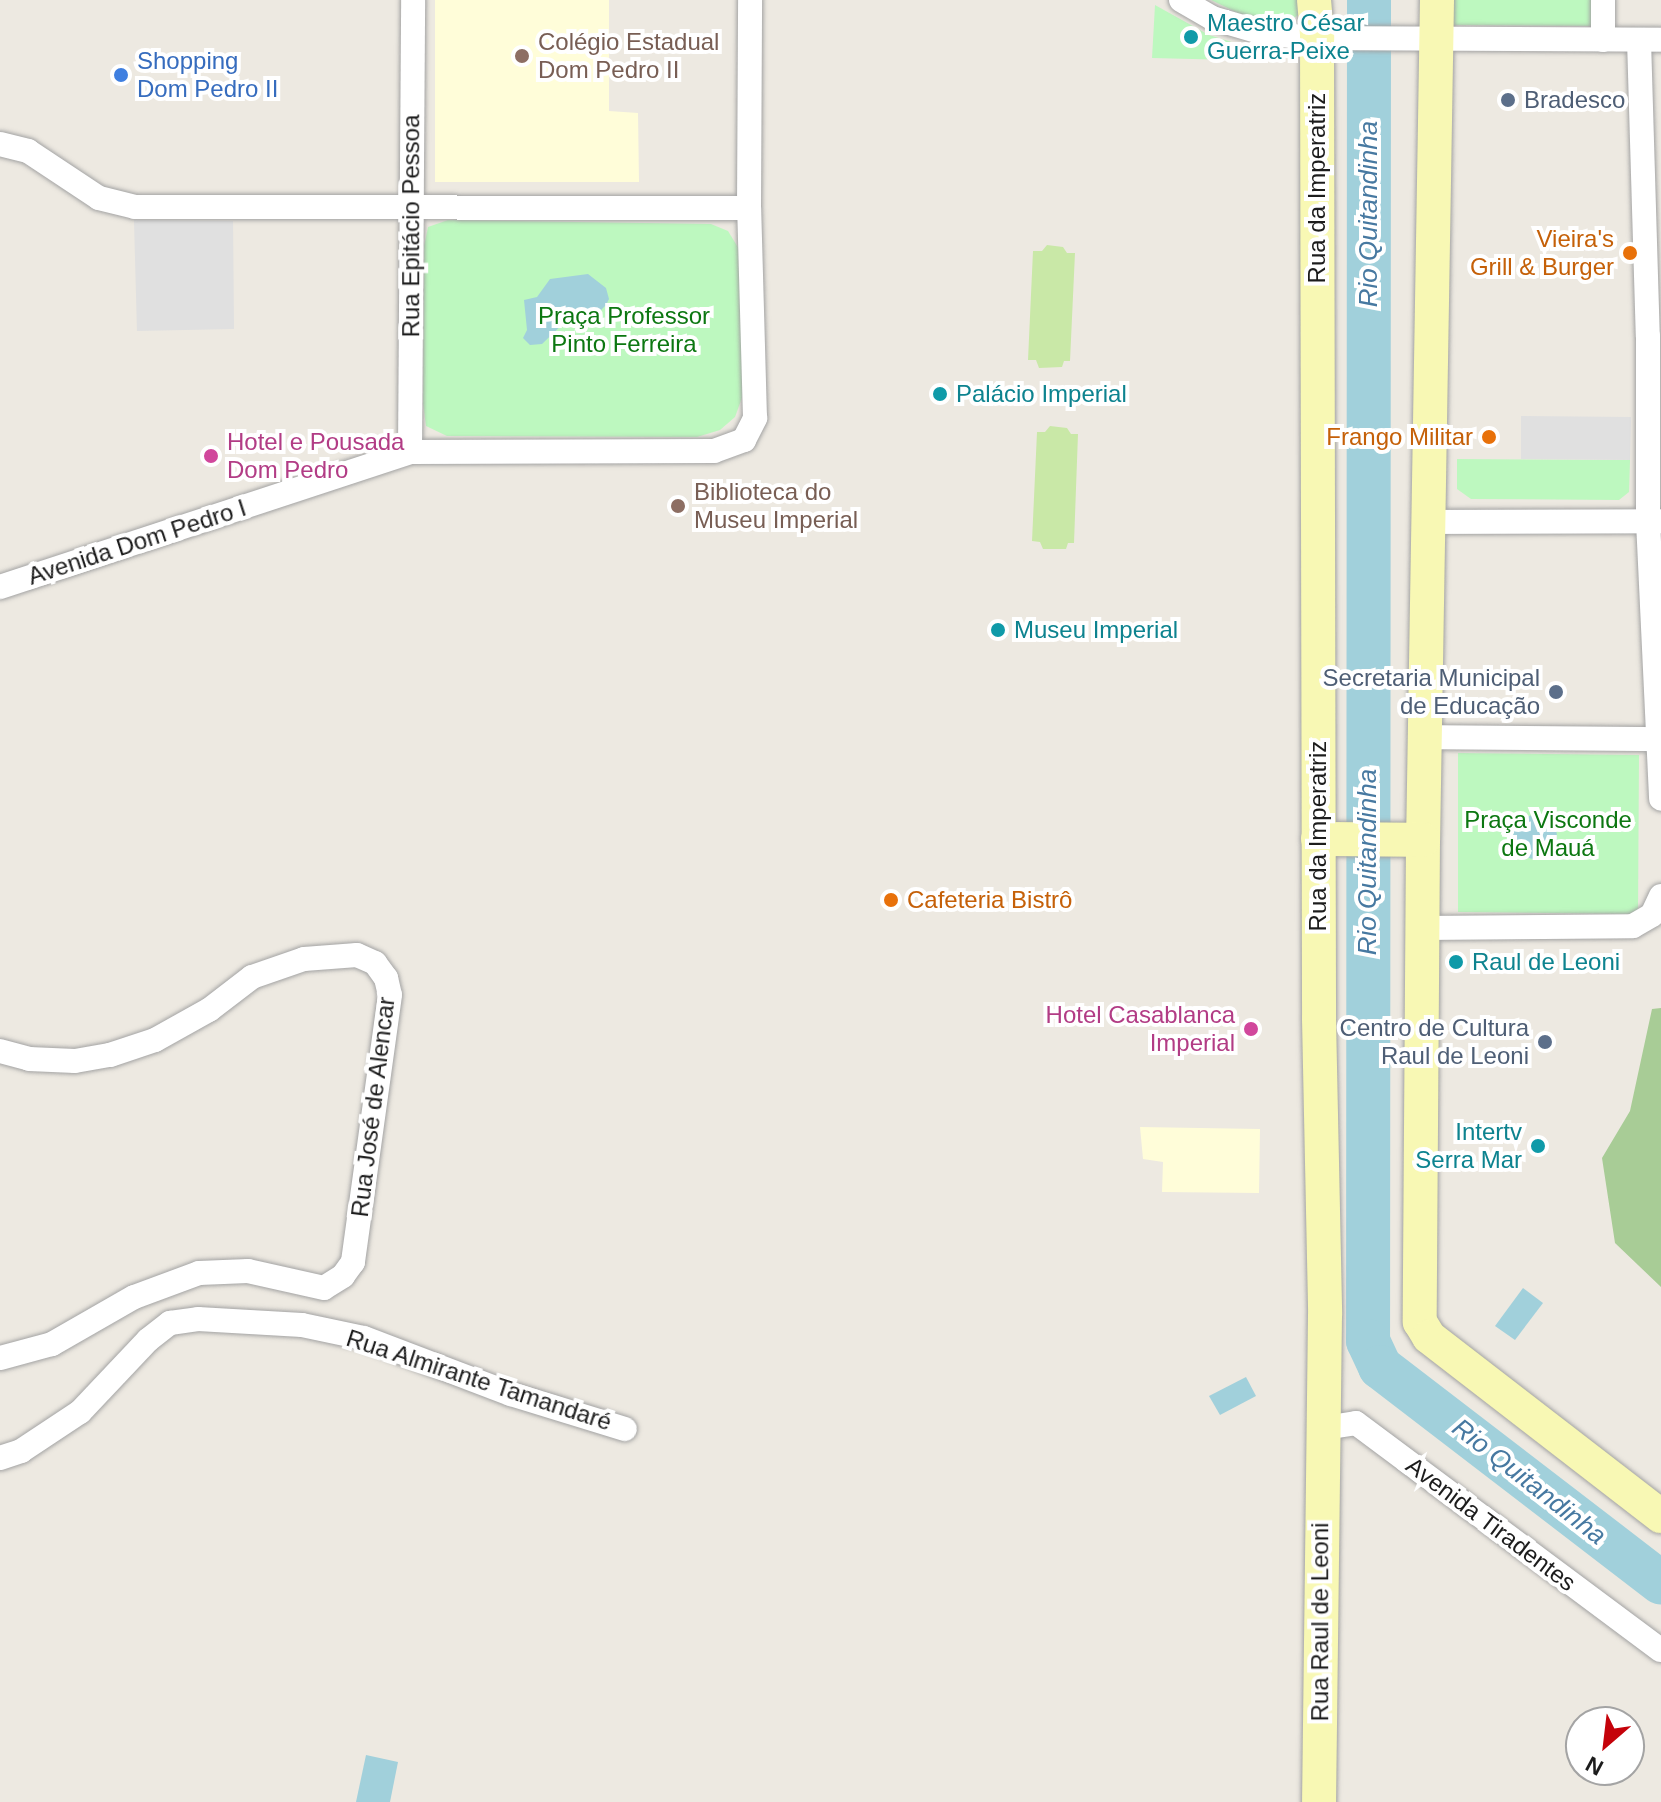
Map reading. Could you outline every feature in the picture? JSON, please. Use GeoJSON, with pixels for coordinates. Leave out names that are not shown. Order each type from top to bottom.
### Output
{"type":"FeatureCollection","features":[{"type":"Feature","properties":{"kind":"main road","name":"Rua da Imperatriz"},"geometry":{"type":"LineString","coordinates":[[1314,0],[1317,38],[1318,839],[1325,1315],[1322,1443]]}},
{"type":"Feature","properties":{"kind":"main road"},"geometry":{"type":"LineString","coordinates":[[1437,0],[1424,737],[1420,1322],[1429,1337],[1661,1516]]}},
{"type":"Feature","properties":{"kind":"main road"},"geometry":{"type":"LineString","coordinates":[[1318,839],[1423,840]]}},
{"type":"Feature","properties":{"kind":"main road","name":"Rua Raul de Leoni"},"geometry":{"type":"LineString","coordinates":[[1319,1802],[1322,1443]]}},
{"type":"Feature","properties":{"kind":"street","name":"Rua Epitácio Pessoa"},"geometry":{"type":"LineString","coordinates":[[410,452],[413,0]]}},
{"type":"Feature","properties":{"kind":"street"},"geometry":{"type":"LineString","coordinates":[[410,452],[714,451],[744,440],[755,418],[749,208],[750,0]]}},
{"type":"Feature","properties":{"kind":"street"},"geometry":{"type":"LineString","coordinates":[[1181,0],[1235,27],[1267,34],[1317,38],[1650,40],[1648,336],[1661,799]]}},
{"type":"Feature","properties":{"kind":"street"},"geometry":{"type":"LineString","coordinates":[[1603,0],[1603,40]]}},
{"type":"Feature","properties":{"kind":"street"},"geometry":{"type":"LineString","coordinates":[[0,144],[28,151],[99,198],[135,207],[749,208]]}},
{"type":"Feature","properties":{"kind":"street","name":"Avenida Dom Pedro I"},"geometry":{"type":"LineString","coordinates":[[0,587],[410,452]]}},
{"type":"Feature","properties":{"kind":"street"},"geometry":{"type":"LineString","coordinates":[[1429,522],[1654,521]]}},
{"type":"Feature","properties":{"kind":"street"},"geometry":{"type":"LineString","coordinates":[[1424,737],[1657,739]]}},
{"type":"Feature","properties":{"kind":"street"},"geometry":{"type":"LineString","coordinates":[[1423,928],[1633,926],[1652,915],[1661,896]]}},
{"type":"Feature","properties":{"kind":"street","name":"Rua José de Alencar"},"geometry":{"type":"LineString","coordinates":[[0,1051],[29,1059],[75,1061],[110,1055],[155,1040],[209,1010],[252,977],[304,959],[357,955],[375,963],[386,978],[390,995],[353,1262],[343,1276],[324,1288],[304,1286],[248,1271],[199,1273],[134,1297],[52,1344],[0,1358]]}},
{"type":"Feature","properties":{"kind":"street"},"geometry":{"type":"LineString","coordinates":[[302,1325],[304,1286]]}},
{"type":"Feature","properties":{"kind":"street","name":"Rua Almirante Tamandaré"},"geometry":{"type":"LineString","coordinates":[[0,1458],[21,1451],[80,1412],[148,1340],[170,1323],[198,1319],[302,1325],[364,1338],[511,1394],[625,1429]]}},
{"type":"Feature","properties":{"kind":"street","name":"Avenida Tiradentes"},"geometry":{"type":"LineString","coordinates":[[1322,1443],[1331,1427],[1356,1423],[1661,1650]]}},
{"type":"Feature","properties":{"kind":"shaded area","name":"Colégio Estadual Dom Pedro II"},"geometry":{"type":"Polygon","coordinates":[[[435,0],[609,0],[609,111],[638,113],[639,182],[435,182],[435,0]]]}},
{"type":"Feature","properties":{"kind":"shaded area"},"geometry":{"type":"Polygon","coordinates":[[[134,220],[233,221],[234,329],[137,331],[134,220]]]}},
{"type":"Feature","properties":{"kind":"shaded area"},"geometry":{"type":"Polygon","coordinates":[[[1521,416],[1631,417],[1630,460],[1521,459],[1521,416]]]}},
{"type":"Feature","properties":{"kind":"shaded area"},"geometry":{"type":"Polygon","coordinates":[[[1140,1127],[1260,1129],[1259,1193],[1162,1192],[1163,1162],[1143,1159],[1140,1127]]]}},
{"type":"Feature","properties":{"kind":"green space"},"geometry":{"type":"Polygon","coordinates":[[[1211,0],[1303,0],[1299,14],[1287,24],[1242,15],[1211,0]]]}},
{"type":"Feature","properties":{"kind":"green space"},"geometry":{"type":"Polygon","coordinates":[[[1450,0],[1594,0],[1595,26],[1449,25],[1450,0]]]}},
{"type":"Feature","properties":{"kind":"green space"},"geometry":{"type":"Polygon","coordinates":[[[1155,5],[1209,35],[1235,43],[1233,60],[1152,58],[1155,5]]]}},
{"type":"Feature","properties":{"kind":"green space","name":"Praça Professor Pinto Ferreira"},"geometry":{"type":"Polygon","coordinates":[[[448,220],[711,224],[728,231],[739,249],[743,395],[735,417],[720,430],[697,437],[447,436],[426,426],[423,403],[424,246],[428,227],[448,220]]]}},
{"type":"Feature","properties":{"kind":"green space"},"geometry":{"type":"Polygon","coordinates":[[[1047,245],[1063,247],[1067,253],[1075,253],[1070,361],[1064,361],[1062,367],[1039,368],[1036,360],[1028,360],[1033,251],[1042,251],[1047,245]]]}},
{"type":"Feature","properties":{"kind":"green space"},"geometry":{"type":"Polygon","coordinates":[[[1050,426],[1067,428],[1071,434],[1078,434],[1074,543],[1068,543],[1066,549],[1043,549],[1040,542],[1032,541],[1037,432],[1045,432],[1050,426]]]}},
{"type":"Feature","properties":{"kind":"green space"},"geometry":{"type":"Polygon","coordinates":[[[1457,459],[1630,460],[1629,492],[1619,500],[1471,499],[1457,489],[1457,459]]]}},
{"type":"Feature","properties":{"kind":"green space","name":"Praça Visconde de Mauá"},"geometry":{"type":"Polygon","coordinates":[[[1458,753],[1639,755],[1638,914],[1458,912],[1458,753]]]}},
{"type":"Feature","properties":{"kind":"green space"},"geometry":{"type":"Polygon","coordinates":[[[1661,1008],[1661,1287],[1615,1243],[1602,1158],[1630,1111],[1652,1009],[1661,1008]]]}},
{"type":"Feature","properties":{"kind":"water"},"geometry":{"type":"Polygon","coordinates":[[[588,274],[606,288],[609,299],[606,305],[597,314],[568,319],[542,344],[530,345],[523,338],[527,330],[524,300],[537,297],[550,279],[588,274]]]}},
{"type":"Feature","properties":{"kind":"water"},"geometry":{"type":"Polygon","coordinates":[[[1535,815],[1550,822],[1557,837],[1550,852],[1535,859],[1520,852],[1513,837],[1520,822],[1535,815]]]}},
{"type":"Feature","properties":{"kind":"water"},"geometry":{"type":"Polygon","coordinates":[[[1523,1288],[1543,1303],[1515,1340],[1495,1326],[1523,1288]]]}},
{"type":"Feature","properties":{"kind":"water"},"geometry":{"type":"Polygon","coordinates":[[[1246,1377],[1256,1396],[1220,1415],[1209,1396],[1246,1377]]]}},
{"type":"Feature","properties":{"kind":"water"},"geometry":{"type":"Polygon","coordinates":[[[366,1755],[398,1762],[390,1802],[356,1802],[366,1755]]]}},
{"type":"Feature","properties":{"kind":"waterway","name":"Rio Quitandinha"},"geometry":{"type":"LineString","coordinates":[[1369,0],[1368,1341],[1380,1367],[1661,1583]]}},
{"type":"Feature","properties":{"kind":"place","name":"Maestro César Guerra-Peixe"},"geometry":{"type":"Point","coordinates":[1191,37]}},
{"type":"Feature","properties":{"kind":"place","name":"Colégio Estadual Dom Pedro II"},"geometry":{"type":"Point","coordinates":[522,56]}},
{"type":"Feature","properties":{"kind":"place","name":"Shopping Dom Pedro II"},"geometry":{"type":"Point","coordinates":[121,75]}},
{"type":"Feature","properties":{"kind":"place","name":"Bradesco"},"geometry":{"type":"Point","coordinates":[1508,100]}},
{"type":"Feature","properties":{"kind":"place","name":"Vieira's Grill & Burger"},"geometry":{"type":"Point","coordinates":[1630,253]}},
{"type":"Feature","properties":{"kind":"place","name":"Palácio Imperial"},"geometry":{"type":"Point","coordinates":[940,394]}},
{"type":"Feature","properties":{"kind":"place","name":"Frango Militar"},"geometry":{"type":"Point","coordinates":[1489,437]}},
{"type":"Feature","properties":{"kind":"place","name":"Hotel e Pousada Dom Pedro"},"geometry":{"type":"Point","coordinates":[211,456]}},
{"type":"Feature","properties":{"kind":"place","name":"Biblioteca do Museu Imperial"},"geometry":{"type":"Point","coordinates":[678,506]}},
{"type":"Feature","properties":{"kind":"place","name":"Museu Imperial"},"geometry":{"type":"Point","coordinates":[998,630]}},
{"type":"Feature","properties":{"kind":"place","name":"Secretaria Municipal de Educação"},"geometry":{"type":"Point","coordinates":[1556,692]}},
{"type":"Feature","properties":{"kind":"place","name":"Cafeteria Bistrô"},"geometry":{"type":"Point","coordinates":[891,900]}},
{"type":"Feature","properties":{"kind":"place","name":"Raul de Leoni"},"geometry":{"type":"Point","coordinates":[1456,962]}},
{"type":"Feature","properties":{"kind":"place","name":"Hotel Casablanca Imperial"},"geometry":{"type":"Point","coordinates":[1251,1029]}},
{"type":"Feature","properties":{"kind":"place","name":"Centro de Cultura Raul de Leoni"},"geometry":{"type":"Point","coordinates":[1545,1042]}},
{"type":"Feature","properties":{"kind":"place","name":"Intertv Serra Mar"},"geometry":{"type":"Point","coordinates":[1538,1146]}}]}
